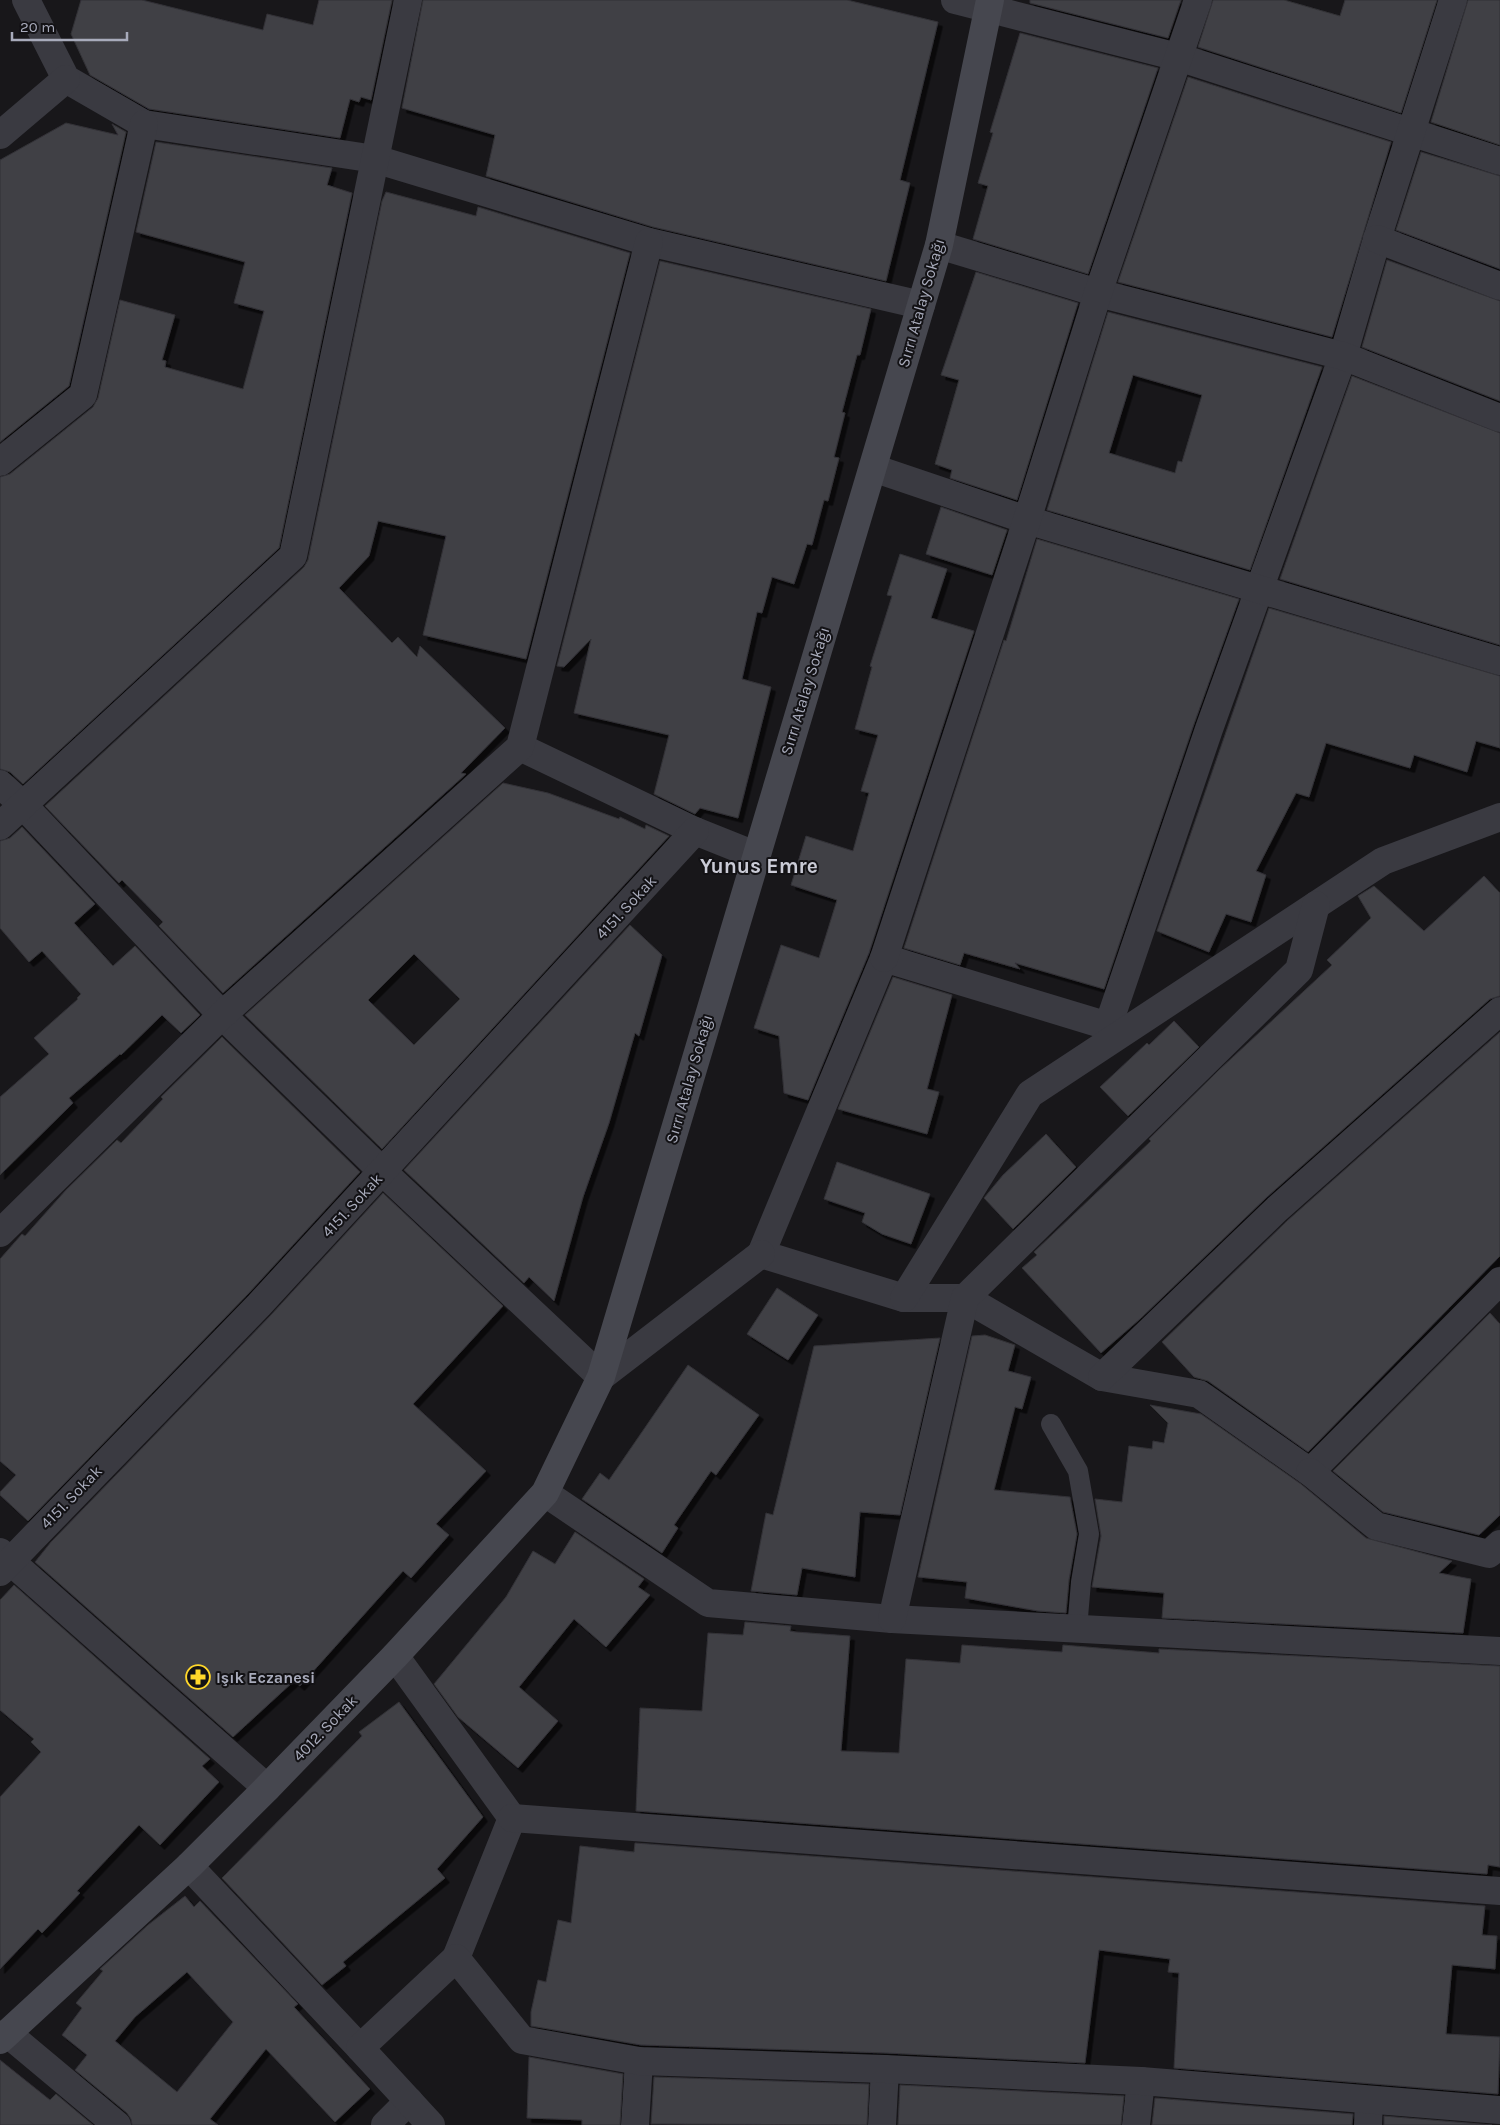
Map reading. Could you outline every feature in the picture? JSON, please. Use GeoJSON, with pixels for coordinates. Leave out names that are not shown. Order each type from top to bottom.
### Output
{"type":"FeatureCollection","features":[{"type":"Feature","properties":{"kind":"main road","name":"Sırrı Atalay Sokağı"},"geometry":{"type":"LineString","coordinates":[[601,1377],[755,855],[939,245],[990,4]]}},
{"type":"Feature","properties":{"kind":"main road","name":"4012. Sokak"},"geometry":{"type":"LineString","coordinates":[[3,2036],[189,1866],[267,1788],[395,1656],[545,1493],[601,1377]]}},
{"type":"Feature","properties":{"kind":"street"},"geometry":{"type":"LineString","coordinates":[[26,0],[66,79],[144,124],[376,159],[649,242],[921,305]]}},
{"type":"Feature","properties":{"kind":"street"},"geometry":{"type":"LineString","coordinates":[[0,826],[293,556],[408,0]]}},
{"type":"Feature","properties":{"kind":"street"},"geometry":{"type":"LineString","coordinates":[[955,0],[990,4],[1178,57],[1500,161]]}},
{"type":"Feature","properties":{"kind":"street"},"geometry":{"type":"LineString","coordinates":[[0,784],[22,804],[222,1015],[383,1172],[601,1377],[761,1254],[884,958],[1027,520],[1098,294],[1198,0]]}},
{"type":"Feature","properties":{"kind":"street"},"geometry":{"type":"LineString","coordinates":[[884,958],[1108,1026],[1258,590],[1343,356],[1377,239],[1453,0]]}},
{"type":"Feature","properties":{"kind":"street"},"geometry":{"type":"LineString","coordinates":[[0,134],[66,79]]}},
{"type":"Feature","properties":{"kind":"street"},"geometry":{"type":"LineString","coordinates":[[0,462],[83,395],[144,124]]}},
{"type":"Feature","properties":{"kind":"street"},"geometry":{"type":"LineString","coordinates":[[1377,239],[1500,286]]}},
{"type":"Feature","properties":{"kind":"street"},"geometry":{"type":"LineString","coordinates":[[0,1232],[222,1015],[520,747],[649,242]]}},
{"type":"Feature","properties":{"kind":"street"},"geometry":{"type":"LineString","coordinates":[[939,245],[1098,294],[1343,356],[1500,418]]}},
{"type":"Feature","properties":{"kind":"street"},"geometry":{"type":"LineString","coordinates":[[873,468],[1027,520],[1500,661]]}},
{"type":"Feature","properties":{"kind":"street"},"geometry":{"type":"LineString","coordinates":[[520,747],[695,831],[755,855]]}},
{"type":"Feature","properties":{"kind":"street"},"geometry":{"type":"LineString","coordinates":[[904,1298],[1030,1094],[1384,861],[1500,817]]}},
{"type":"Feature","properties":{"kind":"street","name":"4151. Sokak"},"geometry":{"type":"LineString","coordinates":[[3,1561],[259,1305],[695,831]]}},
{"type":"Feature","properties":{"kind":"street"},"geometry":{"type":"LineString","coordinates":[[892,1619],[965,1298],[1299,970],[1316,905]]}},
{"type":"Feature","properties":{"kind":"street"},"geometry":{"type":"LineString","coordinates":[[1102,1377],[1277,1208],[1500,1011]]}},
{"type":"Feature","properties":{"kind":"street"},"geometry":{"type":"LineString","coordinates":[[761,1254],[904,1298],[965,1298],[1102,1377],[1200,1394],[1310,1472],[1376,1526],[1489,1554],[1500,1544]]}},
{"type":"Feature","properties":{"kind":"street"},"geometry":{"type":"LineString","coordinates":[[1310,1472],[1500,1281]]}},
{"type":"Feature","properties":{"kind":"street"},"geometry":{"type":"LineString","coordinates":[[545,1493],[708,1603],[892,1619],[1500,1651]]}},
{"type":"Feature","properties":{"kind":"street"},"geometry":{"type":"LineString","coordinates":[[3,1561],[267,1788]]}},
{"type":"Feature","properties":{"kind":"street"},"geometry":{"type":"LineString","coordinates":[[395,1656],[512,1818],[1500,1891]]}},
{"type":"Feature","properties":{"kind":"street"},"geometry":{"type":"LineString","coordinates":[[360,2048],[456,1958],[512,1818]]}},
{"type":"Feature","properties":{"kind":"street"},"geometry":{"type":"LineString","coordinates":[[189,1866],[431,2125]]}},
{"type":"Feature","properties":{"kind":"street"},"geometry":{"type":"LineString","coordinates":[[456,1958],[522,2040],[639,2061],[885,2069],[1141,2082],[1368,2113],[1500,2110]]}},
{"type":"Feature","properties":{"kind":"street"},"geometry":{"type":"LineString","coordinates":[[3,2036],[117,2125]]}},
{"type":"Feature","properties":{"kind":"street"},"geometry":{"type":"LineString","coordinates":[[635,2125],[639,2061]]}},
{"type":"Feature","properties":{"kind":"street"},"geometry":{"type":"LineString","coordinates":[[882,2125],[885,2069]]}},
{"type":"Feature","properties":{"kind":"street"},"geometry":{"type":"LineString","coordinates":[[1136,2125],[1141,2082]]}},
{"type":"Feature","properties":{"kind":"street"},"geometry":{"type":"LineString","coordinates":[[384,2125],[409,2101]]}},
{"type":"Feature","properties":{"kind":"lane"},"geometry":{"type":"LineString","coordinates":[[1051,1424],[1078,1471],[1089,1534],[1080,1582],[1077,1629]]}},
{"type":"Feature","properties":{"kind":"building"},"geometry":{"type":"Polygon","coordinates":[[[81,0],[142,0],[263,30],[267,14],[313,25],[319,0],[392,0],[371,100],[361,97],[359,102],[350,99],[340,138],[149,109],[90,75],[71,34],[81,0]]]}},
{"type":"Feature","properties":{"kind":"building"},"geometry":{"type":"Polygon","coordinates":[[[423,0],[847,0],[938,22],[900,180],[910,183],[886,281],[653,227],[486,176],[495,135],[402,108],[423,0]]]}},
{"type":"Feature","properties":{"kind":"building"},"geometry":{"type":"Polygon","coordinates":[[[1030,0],[1181,0],[1168,38],[1030,3],[1030,0]]]}},
{"type":"Feature","properties":{"kind":"building"},"geometry":{"type":"Polygon","coordinates":[[[1213,0],[1284,0],[1340,16],[1345,0],[1437,0],[1401,113],[1198,47],[1213,0]]]}},
{"type":"Feature","properties":{"kind":"building"},"geometry":{"type":"Polygon","coordinates":[[[1468,0],[1500,0],[1500,145],[1431,122],[1468,0]]]}},
{"type":"Feature","properties":{"kind":"building"},"geometry":{"type":"Polygon","coordinates":[[[1020,33],[1158,68],[1088,274],[973,239],[988,186],[978,183],[993,133],[990,132],[1020,33]]]}},
{"type":"Feature","properties":{"kind":"building"},"geometry":{"type":"Polygon","coordinates":[[[1188,77],[1391,142],[1332,337],[1118,282],[1188,77]]]}},
{"type":"Feature","properties":{"kind":"building"},"geometry":{"type":"Polygon","coordinates":[[[66,123],[118,135],[112,124],[126,132],[69,386],[0,442],[0,160],[66,123]]]}},
{"type":"Feature","properties":{"kind":"building"},"geometry":{"type":"Polygon","coordinates":[[[156,142],[332,168],[327,185],[352,193],[279,548],[23,784],[10,772],[0,769],[0,477],[10,474],[93,407],[98,398],[120,300],[175,315],[162,360],[166,361],[165,367],[243,389],[264,311],[234,303],[245,262],[136,232],[156,142]]]}},
{"type":"Feature","properties":{"kind":"building"},"geometry":{"type":"Polygon","coordinates":[[[1421,152],[1500,176],[1500,269],[1396,230],[1421,152]]]}},
{"type":"Feature","properties":{"kind":"building"},"geometry":{"type":"Polygon","coordinates":[[[386,192],[476,216],[478,207],[630,253],[526,659],[423,635],[446,536],[378,521],[369,556],[339,588],[392,643],[398,637],[417,657],[420,646],[505,728],[461,773],[466,774],[223,993],[159,926],[163,922],[122,880],[119,883],[45,806],[304,567],[308,560],[382,201],[386,192]]]}},
{"type":"Feature","properties":{"kind":"building"},"geometry":{"type":"Polygon","coordinates":[[[1387,260],[1500,301],[1500,401],[1362,347],[1387,260]]]}},
{"type":"Feature","properties":{"kind":"building"},"geometry":{"type":"Polygon","coordinates":[[[660,261],[871,309],[860,355],[857,355],[842,412],[845,413],[834,457],[839,458],[828,501],[824,500],[812,545],[807,544],[794,584],[772,577],[762,613],[757,612],[742,679],[771,687],[738,818],[700,808],[695,814],[654,794],[669,735],[574,713],[591,639],[564,667],[557,666],[660,261]]]}},
{"type":"Feature","properties":{"kind":"building"},"geometry":{"type":"Polygon","coordinates":[[[976,272],[1078,303],[1017,500],[950,478],[952,470],[935,464],[959,380],[941,375],[976,272]]]}},
{"type":"Feature","properties":{"kind":"building"},"geometry":{"type":"Polygon","coordinates":[[[1108,312],[1322,367],[1250,570],[1047,510],[1108,312]],[[1133,375],[1109,453],[1175,473],[1178,461],[1182,462],[1202,395],[1133,375]]]}},
{"type":"Feature","properties":{"kind":"building"},"geometry":{"type":"Polygon","coordinates":[[[1352,376],[1500,433],[1500,645],[1280,579],[1352,376]]]}},
{"type":"Feature","properties":{"kind":"building"},"geometry":{"type":"Polygon","coordinates":[[[941,507],[1007,530],[992,575],[926,554],[941,507]]]}},
{"type":"Feature","properties":{"kind":"building"},"geometry":{"type":"Polygon","coordinates":[[[1037,539],[1239,599],[1194,724],[1104,989],[1015,963],[1020,969],[964,953],[960,965],[904,948],[1004,640],[1006,641],[1037,539]]]}},
{"type":"Feature","properties":{"kind":"building"},"geometry":{"type":"Polygon","coordinates":[[[900,554],[947,569],[931,618],[974,631],[869,953],[808,1100],[784,1093],[779,1036],[754,1028],[781,945],[819,958],[837,900],[791,885],[806,836],[853,851],[869,793],[861,791],[878,735],[855,729],[872,667],[870,666],[892,596],[887,595],[900,554]]]}},
{"type":"Feature","properties":{"kind":"building"},"geometry":{"type":"Polygon","coordinates":[[[1269,608],[1500,676],[1500,748],[1476,741],[1467,772],[1414,755],[1410,768],[1326,743],[1309,797],[1296,793],[1256,871],[1266,875],[1251,922],[1226,914],[1209,952],[1157,931],[1269,608]]]}},
{"type":"Feature","properties":{"kind":"building"},"geometry":{"type":"Polygon","coordinates":[[[503,783],[548,793],[619,819],[620,817],[645,829],[646,825],[669,836],[382,1149],[245,1015],[503,783]],[[414,954],[368,1000],[414,1045],[460,999],[414,954]]]}},
{"type":"Feature","properties":{"kind":"building"},"geometry":{"type":"Polygon","coordinates":[[[22,827],[95,904],[74,923],[113,966],[135,946],[200,1015],[181,1033],[162,1015],[121,1055],[69,1098],[73,1103],[0,1175],[0,1097],[49,1054],[34,1038],[78,999],[81,994],[42,951],[29,962],[0,928],[0,841],[10,838],[22,827]]]}},
{"type":"Feature","properties":{"kind":"building"},"geometry":{"type":"Polygon","coordinates":[[[1484,876],[1500,893],[1500,996],[1490,999],[1267,1197],[1140,1319],[1101,1353],[1022,1268],[1037,1255],[1034,1252],[1151,1141],[1149,1139],[1220,1069],[1332,965],[1327,960],[1371,918],[1358,896],[1374,886],[1424,931],[1484,876]]]}},
{"type":"Feature","properties":{"kind":"building"},"geometry":{"type":"Polygon","coordinates":[[[630,925],[662,955],[639,1036],[635,1033],[609,1123],[583,1197],[554,1301],[529,1277],[524,1283],[404,1170],[630,925]]]}},
{"type":"Feature","properties":{"kind":"building"},"geometry":{"type":"Polygon","coordinates":[[[893,977],[952,995],[927,1089],[939,1092],[927,1134],[838,1109],[893,977]]]}},
{"type":"Feature","properties":{"kind":"building"},"geometry":{"type":"Polygon","coordinates":[[[1174,1021],[1199,1047],[1128,1116],[1100,1087],[1147,1043],[1149,1045],[1174,1021]]]}},
{"type":"Feature","properties":{"kind":"building"},"geometry":{"type":"Polygon","coordinates":[[[1500,1032],[1500,1256],[1308,1452],[1208,1381],[1194,1377],[1162,1342],[1288,1220],[1500,1032]]]}},
{"type":"Feature","properties":{"kind":"building"},"geometry":{"type":"Polygon","coordinates":[[[222,1037],[360,1172],[248,1294],[28,1521],[0,1495],[0,1492],[16,1475],[0,1461],[0,1259],[22,1234],[25,1236],[66,1190],[117,1140],[121,1143],[163,1099],[161,1097],[222,1037]]]}},
{"type":"Feature","properties":{"kind":"building"},"geometry":{"type":"Polygon","coordinates":[[[1046,1134],[1076,1167],[1013,1229],[984,1198],[1003,1175],[1046,1134]]]}},
{"type":"Feature","properties":{"kind":"building"},"geometry":{"type":"Polygon","coordinates":[[[837,1162],[930,1194],[911,1244],[882,1234],[862,1222],[865,1213],[824,1199],[837,1162]]]}},
{"type":"Feature","properties":{"kind":"building"},"geometry":{"type":"Polygon","coordinates":[[[383,1193],[503,1306],[413,1404],[486,1471],[436,1524],[449,1535],[411,1578],[403,1571],[300,1686],[294,1681],[233,1737],[35,1562],[51,1542],[270,1316],[383,1193]]]}},
{"type":"Feature","properties":{"kind":"building"},"geometry":{"type":"Polygon","coordinates":[[[777,1288],[818,1315],[788,1360],[747,1334],[777,1288]]]}},
{"type":"Feature","properties":{"kind":"building"},"geometry":{"type":"Polygon","coordinates":[[[1490,1313],[1500,1324],[1500,1515],[1479,1535],[1383,1512],[1333,1471],[1490,1313]]]}},
{"type":"Feature","properties":{"kind":"building"},"geometry":{"type":"Polygon","coordinates":[[[985,1335],[1015,1345],[1008,1371],[1031,1377],[1022,1409],[1015,1407],[994,1490],[1070,1497],[1077,1534],[1069,1580],[1066,1613],[1038,1611],[965,1598],[967,1582],[918,1577],[972,1336],[985,1335]]]}},
{"type":"Feature","properties":{"kind":"building"},"geometry":{"type":"Polygon","coordinates":[[[940,1338],[900,1515],[860,1512],[855,1577],[802,1568],[797,1595],[751,1591],[766,1513],[773,1515],[814,1346],[940,1338]]]}},
{"type":"Feature","properties":{"kind":"building"},"geometry":{"type":"Polygon","coordinates":[[[688,1365],[759,1415],[716,1475],[711,1471],[674,1525],[678,1528],[662,1553],[582,1499],[600,1473],[609,1480],[688,1365]]]}},
{"type":"Feature","properties":{"kind":"building"},"geometry":{"type":"Polygon","coordinates":[[[1150,1405],[1201,1414],[1301,1484],[1366,1538],[1452,1561],[1439,1573],[1471,1579],[1463,1633],[1162,1618],[1164,1593],[1092,1587],[1101,1536],[1095,1499],[1122,1502],[1129,1446],[1152,1449],[1153,1441],[1164,1443],[1168,1423],[1150,1405]]]}},
{"type":"Feature","properties":{"kind":"building"},"geometry":{"type":"Polygon","coordinates":[[[575,1532],[644,1579],[638,1587],[650,1595],[606,1647],[574,1619],[519,1687],[558,1721],[518,1768],[458,1717],[434,1684],[506,1597],[533,1551],[555,1564],[575,1532]]]}},
{"type":"Feature","properties":{"kind":"building"},"geometry":{"type":"Polygon","coordinates":[[[14,1585],[210,1759],[202,1766],[219,1782],[160,1845],[139,1825],[77,1891],[80,1893],[42,1933],[38,1929],[0,1969],[0,1797],[41,1752],[31,1742],[34,1739],[0,1710],[0,1600],[14,1585]]]}},
{"type":"Feature","properties":{"kind":"building"},"geometry":{"type":"Polygon","coordinates":[[[745,1622],[791,1626],[790,1631],[796,1632],[850,1636],[841,1751],[899,1753],[906,1659],[960,1663],[962,1645],[1062,1652],[1063,1645],[1159,1653],[1159,1649],[1500,1666],[1500,1867],[1488,1865],[1487,1874],[636,1811],[640,1708],[702,1711],[708,1633],[743,1635],[745,1622]]]}},
{"type":"Feature","properties":{"kind":"building"},"geometry":{"type":"Polygon","coordinates":[[[399,1702],[483,1817],[437,1869],[445,1878],[343,1962],[346,1966],[322,1985],[222,1878],[362,1736],[359,1732],[399,1702]]]}},
{"type":"Feature","properties":{"kind":"building"},"geometry":{"type":"Polygon","coordinates":[[[635,1843],[1485,1906],[1482,1935],[1497,1936],[1495,1969],[1452,1965],[1446,2034],[1500,2037],[1498,2094],[1174,2068],[1179,1973],[1168,1972],[1170,1959],[1099,1950],[1085,2063],[886,2053],[641,2045],[531,2026],[531,2012],[538,1980],[546,1982],[558,1920],[571,1923],[580,1846],[634,1852],[635,1843]]]}},
{"type":"Feature","properties":{"kind":"building"},"geometry":{"type":"Polygon","coordinates":[[[185,1896],[194,1907],[200,1901],[298,2004],[294,2007],[370,2089],[335,2122],[266,2049],[210,2119],[218,2125],[132,2125],[127,2113],[75,2070],[87,2055],[62,2035],[82,2008],[76,2003],[103,1971],[100,1969],[148,1925],[185,1896]],[[187,1972],[135,2017],[115,2041],[177,2092],[233,2022],[187,1972]]]}},
{"type":"Feature","properties":{"kind":"building"},"geometry":{"type":"Polygon","coordinates":[[[529,2057],[623,2074],[620,2125],[582,2125],[582,2120],[527,2118],[529,2057]]]}},
{"type":"Feature","properties":{"kind":"building"},"geometry":{"type":"Polygon","coordinates":[[[0,2060],[50,2100],[56,2094],[93,2125],[0,2125],[0,2060]]]}},
{"type":"Feature","properties":{"kind":"building"},"geometry":{"type":"Polygon","coordinates":[[[654,2077],[869,2084],[867,2125],[651,2124],[654,2077]]]}},
{"type":"Feature","properties":{"kind":"building"},"geometry":{"type":"Polygon","coordinates":[[[900,2085],[1124,2096],[1121,2125],[898,2125],[900,2085]]]}},
{"type":"Feature","properties":{"kind":"building"},"geometry":{"type":"Polygon","coordinates":[[[1155,2098],[1353,2114],[1352,2125],[1152,2125],[1155,2098]]]}},
{"type":"Feature","properties":{"kind":"building"},"geometry":{"type":"Polygon","coordinates":[[[1384,2116],[1492,2125],[1384,2125],[1384,2116]]]}},
{"type":"Feature","properties":{"kind":"place","name":"Işık Eczanesi"},"geometry":{"type":"Point","coordinates":[198,1677]}},
{"type":"Feature","properties":{"kind":"district","name":"Yunus Emre"},"geometry":{"type":"Point","coordinates":[759,866]}}]}
